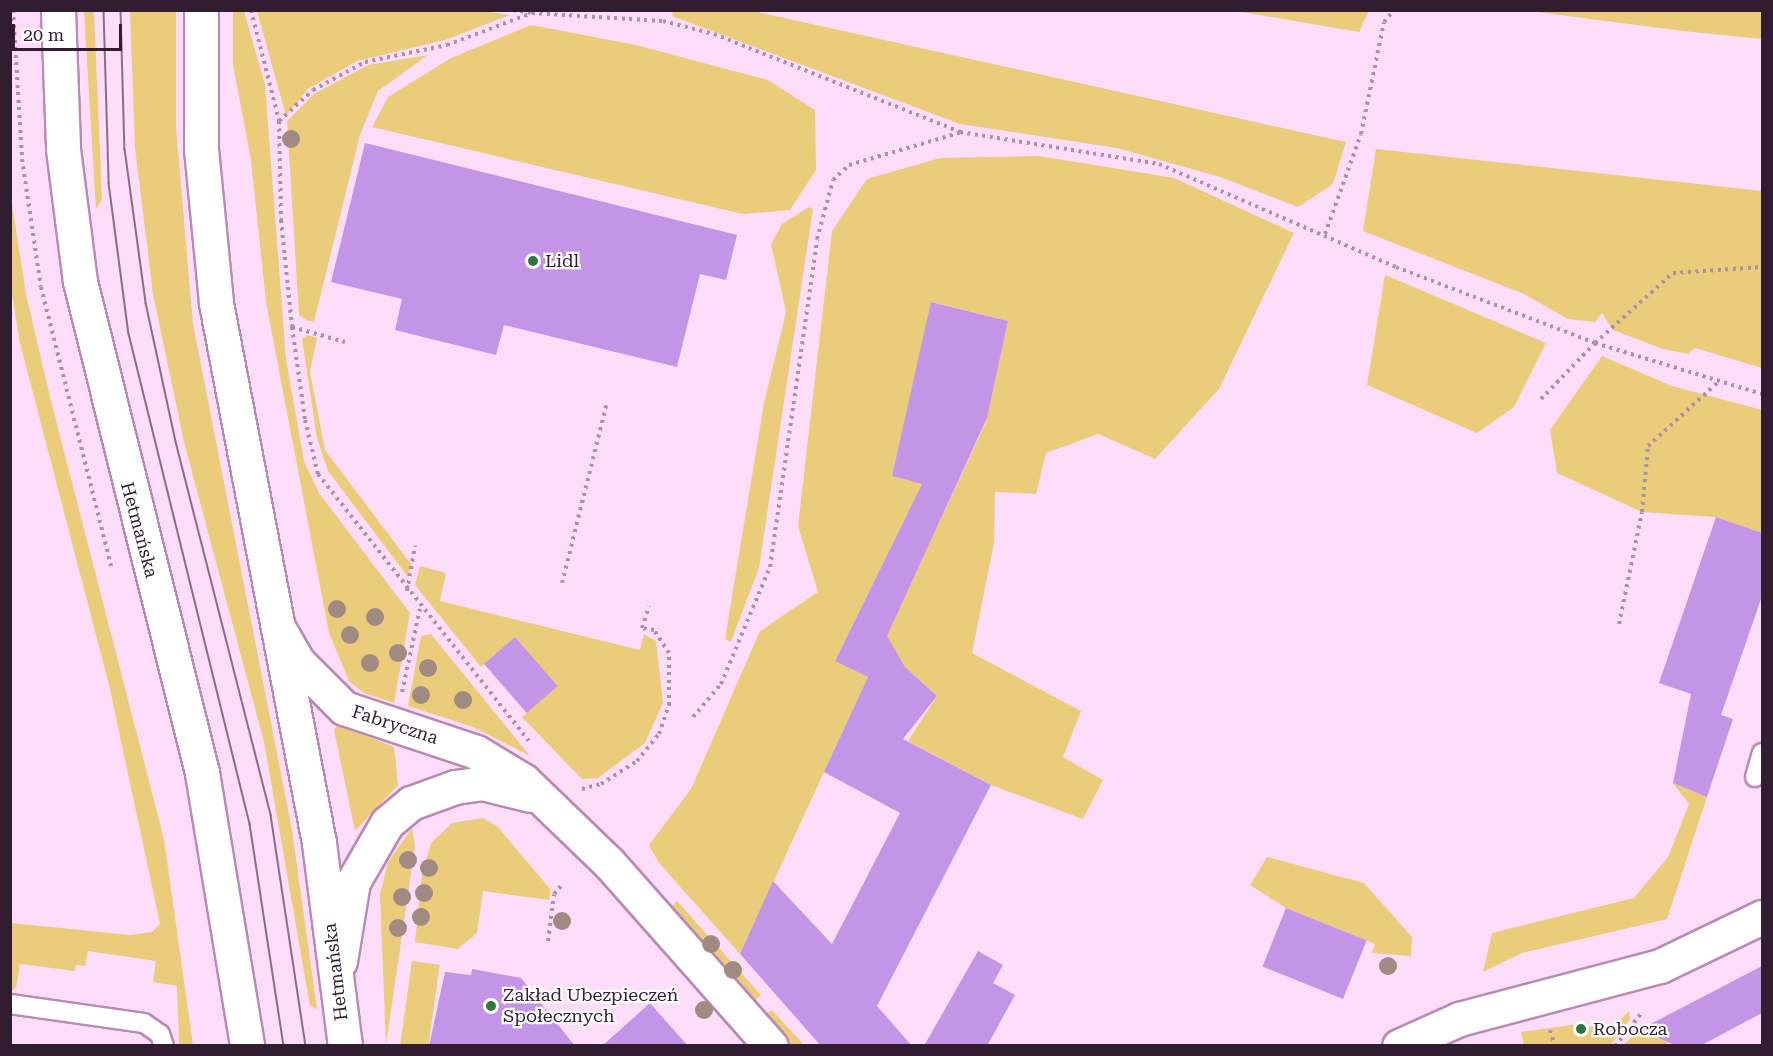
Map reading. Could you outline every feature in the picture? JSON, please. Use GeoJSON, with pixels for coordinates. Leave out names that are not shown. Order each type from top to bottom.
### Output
{"type":"FeatureCollection","features":[{"type":"Feature","properties":{"kind":"main road","name":"Hetmańska"},"geometry":{"type":"LineString","coordinates":[[58,10],[63,149],[80,281],[202,773],[247,1046]]}},
{"type":"Feature","properties":{"kind":"main road","name":"Hetmańska"},"geometry":{"type":"LineString","coordinates":[[201,10],[201,149],[208,243],[229,385],[319,843],[345,1046]]}},
{"type":"Feature","properties":{"kind":"main road","name":"Fabryczna"},"geometry":{"type":"LineString","coordinates":[[274,618],[298,662],[344,708],[493,759],[544,800],[609,863],[771,1046]]}},
{"type":"Feature","properties":{"kind":"main road","name":"Fabryczna"},"geometry":{"type":"LineString","coordinates":[[340,998],[342,931],[353,882],[387,823],[422,798],[482,783],[544,800]]}},
{"type":"Feature","properties":{"kind":"main road"},"geometry":{"type":"LineString","coordinates":[[1399,1046],[1459,1019],[1660,966],[1762,917]]}},
{"type":"Feature","properties":{"kind":"lane"},"geometry":{"type":"LineString","coordinates":[[1755,777],[1762,753]]}},
{"type":"Feature","properties":{"kind":"lane"},"geometry":{"type":"LineString","coordinates":[[10,1004],[144,1023],[160,1034],[164,1046]]}},
{"type":"Feature","properties":{"kind":"path"},"geometry":{"type":"LineString","coordinates":[[251,10],[279,121],[281,220],[292,327],[305,420],[318,474],[407,591],[532,744]]}},
{"type":"Feature","properties":{"kind":"path"},"geometry":{"type":"LineString","coordinates":[[513,10],[663,21],[714,34],[960,132],[1159,164],[1325,234],[1396,267],[1594,344],[1762,394]]}},
{"type":"Feature","properties":{"kind":"path"},"geometry":{"type":"LineString","coordinates":[[1325,234],[1360,134],[1383,22],[1394,10]]}},
{"type":"Feature","properties":{"kind":"path"},"geometry":{"type":"LineString","coordinates":[[279,121],[313,90],[365,62],[447,45],[532,13]]}},
{"type":"Feature","properties":{"kind":"path"},"geometry":{"type":"LineString","coordinates":[[693,717],[720,684],[770,567],[817,238],[833,180],[849,165],[960,132]]}},
{"type":"Feature","properties":{"kind":"path"},"geometry":{"type":"LineString","coordinates":[[1541,399],[1594,344],[1673,273],[1762,267]]}},
{"type":"Feature","properties":{"kind":"path"},"geometry":{"type":"LineString","coordinates":[[292,327],[345,342]]}},
{"type":"Feature","properties":{"kind":"path"},"geometry":{"type":"LineString","coordinates":[[1619,624],[1642,512],[1648,446],[1718,382]]}},
{"type":"Feature","properties":{"kind":"path"},"geometry":{"type":"LineString","coordinates":[[562,583],[607,403]]}},
{"type":"Feature","properties":{"kind":"path"},"geometry":{"type":"LineString","coordinates":[[407,591],[415,569],[415,546]]}},
{"type":"Feature","properties":{"kind":"path"},"geometry":{"type":"LineString","coordinates":[[578,790],[601,784],[637,761],[659,734],[669,705],[669,653],[654,630],[642,628],[649,606]]}},
{"type":"Feature","properties":{"kind":"path"},"geometry":{"type":"LineString","coordinates":[[548,941],[554,894],[561,886]]}},
{"type":"Feature","properties":{"kind":"path"},"geometry":{"type":"LineString","coordinates":[[1615,1046],[1643,1011]]}},
{"type":"Feature","properties":{"kind":"shaded area"},"geometry":{"type":"Polygon","coordinates":[[[477,10],[510,15],[445,40],[357,61],[308,89],[286,116],[257,11],[477,10]]]}},
{"type":"Feature","properties":{"kind":"shaded area"},"geometry":{"type":"Polygon","coordinates":[[[1369,10],[1359,32],[1236,11],[1369,10]]]}},
{"type":"Feature","properties":{"kind":"shaded area"},"geometry":{"type":"Polygon","coordinates":[[[84,11],[94,11],[102,200],[96,209],[84,11]]]}},
{"type":"Feature","properties":{"kind":"shaded area"},"geometry":{"type":"Polygon","coordinates":[[[130,11],[176,11],[176,127],[193,324],[292,830],[317,1009],[310,1006],[264,742],[184,442],[153,294],[135,148],[130,11]]]}},
{"type":"Feature","properties":{"kind":"shaded area"},"geometry":{"type":"Polygon","coordinates":[[[233,11],[244,11],[265,85],[286,359],[304,461],[319,493],[410,613],[394,703],[364,693],[349,681],[329,633],[266,302],[251,160],[233,65],[233,11]]]}},
{"type":"Feature","properties":{"kind":"shaded area"},"geometry":{"type":"Polygon","coordinates":[[[673,11],[753,11],[1346,142],[1333,184],[1298,207],[1220,177],[1117,148],[960,124],[672,16],[673,11]]]}},
{"type":"Feature","properties":{"kind":"shaded area"},"geometry":{"type":"Polygon","coordinates":[[[1530,11],[1762,11],[1762,39],[1683,31],[1530,11]]]}},
{"type":"Feature","properties":{"kind":"shaded area"},"geometry":{"type":"Polygon","coordinates":[[[531,25],[636,45],[768,80],[815,110],[816,170],[790,210],[743,214],[372,127],[388,97],[451,58],[531,25]]]}},
{"type":"Feature","properties":{"kind":"shaded area"},"geometry":{"type":"Polygon","coordinates":[[[428,55],[378,91],[360,135],[314,322],[306,320],[299,315],[287,121],[314,94],[368,65],[428,55]]]}},
{"type":"Feature","properties":{"kind":"shaded area"},"geometry":{"type":"Polygon","coordinates":[[[1376,149],[1762,191],[1762,368],[1695,348],[1688,354],[1663,349],[1613,330],[1602,313],[1595,322],[1568,319],[1524,294],[1363,231],[1376,149]]]}},
{"type":"Feature","properties":{"kind":"shaded area"},"geometry":{"type":"Polygon","coordinates":[[[1039,156],[1174,178],[1294,233],[1219,389],[1155,459],[1098,434],[1046,453],[1036,494],[995,492],[994,543],[972,653],[1081,711],[1063,757],[1103,780],[1083,819],[991,785],[908,741],[937,696],[905,667],[886,637],[986,422],[1008,321],[932,302],[892,476],[922,484],[835,661],[868,677],[740,954],[659,863],[649,845],[691,789],[760,631],[818,592],[798,526],[832,231],[867,179],[940,158],[1039,156]]]}},
{"type":"Feature","properties":{"kind":"shaded area"},"geometry":{"type":"Polygon","coordinates":[[[10,191],[26,294],[50,397],[164,839],[193,1045],[179,1045],[177,986],[153,982],[156,961],[88,951],[85,966],[76,965],[75,971],[20,964],[16,988],[11,991],[11,923],[130,935],[152,932],[160,924],[110,689],[20,343],[11,288],[10,191]]]}},
{"type":"Feature","properties":{"kind":"shaded area"},"geometry":{"type":"Polygon","coordinates":[[[809,207],[813,209],[759,568],[731,642],[725,639],[764,403],[786,312],[771,244],[782,224],[809,207]]]}},
{"type":"Feature","properties":{"kind":"shaded area"},"geometry":{"type":"Polygon","coordinates":[[[1385,275],[1546,343],[1514,407],[1477,433],[1367,385],[1385,275]]]}},
{"type":"Feature","properties":{"kind":"shaded area"},"geometry":{"type":"Polygon","coordinates":[[[308,335],[317,338],[310,372],[325,450],[411,564],[408,577],[328,471],[317,438],[302,339],[308,335]]]}},
{"type":"Feature","properties":{"kind":"shaded area"},"geometry":{"type":"Polygon","coordinates":[[[1602,356],[1672,386],[1762,410],[1762,533],[1716,517],[1642,512],[1557,473],[1550,430],[1602,356]]]}},
{"type":"Feature","properties":{"kind":"shaded area"},"geometry":{"type":"Polygon","coordinates":[[[420,566],[446,573],[440,601],[640,650],[644,634],[656,641],[663,703],[645,743],[598,778],[582,779],[522,717],[557,686],[515,637],[481,667],[415,585],[420,566]]]}},
{"type":"Feature","properties":{"kind":"shaded area"},"geometry":{"type":"Polygon","coordinates":[[[431,634],[530,756],[473,727],[408,706],[421,636],[431,634]]]}},
{"type":"Feature","properties":{"kind":"shaded area"},"geometry":{"type":"Polygon","coordinates":[[[338,725],[394,747],[398,785],[355,831],[334,730],[338,725]]]}},
{"type":"Feature","properties":{"kind":"shaded area"},"geometry":{"type":"Polygon","coordinates":[[[1673,783],[1707,797],[1667,919],[1522,953],[1483,972],[1492,933],[1634,898],[1668,857],[1689,804],[1673,783]]]}},
{"type":"Feature","properties":{"kind":"shaded area"},"geometry":{"type":"Polygon","coordinates":[[[483,818],[498,827],[551,890],[549,900],[483,891],[477,933],[458,949],[415,942],[422,874],[431,843],[452,823],[483,818]]]}},
{"type":"Feature","properties":{"kind":"shaded area"},"geometry":{"type":"Polygon","coordinates":[[[412,828],[415,846],[386,1045],[380,894],[388,862],[412,828]]]}},
{"type":"Feature","properties":{"kind":"shaded area"},"geometry":{"type":"Polygon","coordinates":[[[1267,857],[1364,883],[1412,937],[1411,956],[1372,953],[1375,944],[1286,908],[1250,885],[1267,857]]]}},
{"type":"Feature","properties":{"kind":"shaded area"},"geometry":{"type":"Polygon","coordinates":[[[677,901],[761,995],[753,1002],[679,916],[672,906],[677,901]]]}},
{"type":"Feature","properties":{"kind":"shaded area"},"geometry":{"type":"Polygon","coordinates":[[[412,961],[440,965],[428,1046],[400,1045],[412,961]]]}},
{"type":"Feature","properties":{"kind":"shaded area"},"geometry":{"type":"Polygon","coordinates":[[[772,1010],[804,1045],[792,1045],[765,1015],[772,1010]]]}},
{"type":"Feature","properties":{"kind":"shaded area"},"geometry":{"type":"Polygon","coordinates":[[[1629,1011],[1630,1019],[1611,1045],[1524,1045],[1521,1032],[1579,1024],[1610,1031],[1629,1011]]]}},
{"type":"Feature","properties":{"kind":"shaded area"},"geometry":{"type":"Polygon","coordinates":[[[1639,1030],[1667,1042],[1666,1045],[1622,1046],[1639,1030]]]}},
{"type":"Feature","properties":{"kind":"building","name":"Lidl"},"geometry":{"type":"Polygon","coordinates":[[[365,143],[737,235],[726,280],[700,274],[677,367],[504,325],[496,355],[395,330],[402,299],[331,282],[365,143]]]}},
{"type":"Feature","properties":{"kind":"building"},"geometry":{"type":"Polygon","coordinates":[[[931,302],[1008,321],[987,418],[887,636],[905,667],[937,696],[903,739],[991,785],[877,1006],[912,1046],[821,1046],[740,954],[773,881],[832,944],[900,813],[824,772],[868,677],[835,661],[922,484],[892,476],[931,302]]]}},
{"type":"Feature","properties":{"kind":"building"},"geometry":{"type":"Polygon","coordinates":[[[1716,517],[1762,533],[1762,596],[1721,715],[1733,719],[1707,797],[1673,783],[1691,694],[1659,683],[1716,517]]]}},
{"type":"Feature","properties":{"kind":"building"},"geometry":{"type":"Polygon","coordinates":[[[515,637],[558,686],[527,713],[484,664],[515,637]]]}},
{"type":"Feature","properties":{"kind":"building"},"geometry":{"type":"Polygon","coordinates":[[[1286,908],[1367,941],[1343,999],[1262,966],[1286,908]]]}},
{"type":"Feature","properties":{"kind":"building"},"geometry":{"type":"Polygon","coordinates":[[[978,951],[1003,965],[993,983],[1015,995],[987,1046],[924,1046],[978,951]]]}},
{"type":"Feature","properties":{"kind":"building"},"geometry":{"type":"Polygon","coordinates":[[[1762,966],[1762,1013],[1700,1046],[1677,1046],[1639,1030],[1762,966]]]}},
{"type":"Feature","properties":{"kind":"building","name":"Zakład Ubezpieczeń Społecznych"},"geometry":{"type":"Polygon","coordinates":[[[472,969],[521,978],[575,1046],[429,1046],[445,972],[471,975],[472,969]]]}},
{"type":"Feature","properties":{"kind":"building"},"geometry":{"type":"Polygon","coordinates":[[[650,1003],[688,1046],[602,1046],[650,1003]]]}},
{"type":"Feature","properties":{"kind":"tram line"},"geometry":{"type":"LineString","coordinates":[[104,10],[109,183],[129,334],[250,824],[284,1046]]}},
{"type":"Feature","properties":{"kind":"tram line"},"geometry":{"type":"LineString","coordinates":[[121,10],[125,149],[146,303],[176,442],[271,815],[306,1046]]}},
{"type":"Feature","properties":{"kind":"place","name":"Lidl"},"geometry":{"type":"Point","coordinates":[533,261]}},
{"type":"Feature","properties":{"kind":"place","name":"Zakład Ubezpieczeń Społecznych"},"geometry":{"type":"Point","coordinates":[491,1006]}},
{"type":"Feature","properties":{"kind":"place","name":"Robocza"},"geometry":{"type":"Point","coordinates":[1581,1029]}}]}
